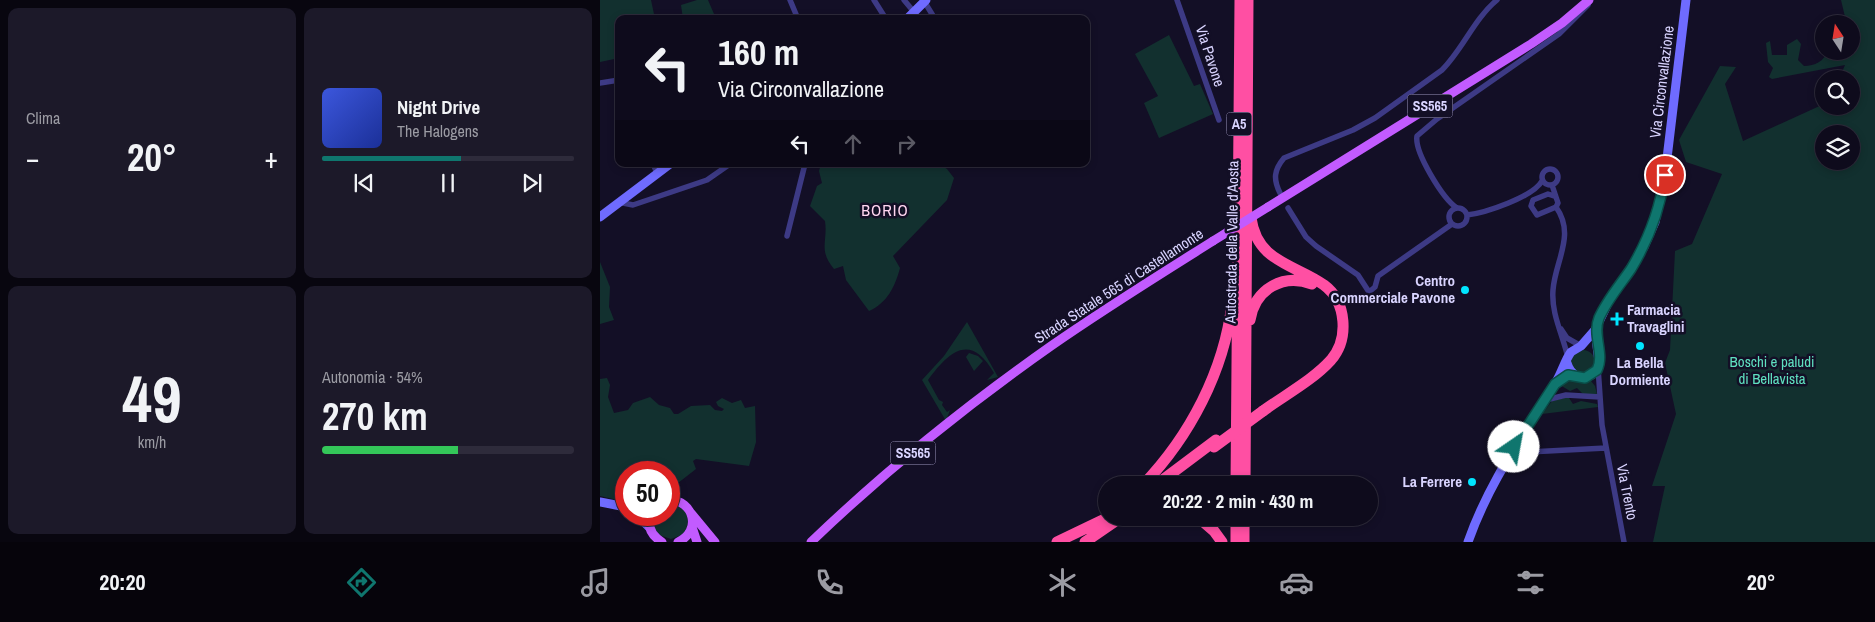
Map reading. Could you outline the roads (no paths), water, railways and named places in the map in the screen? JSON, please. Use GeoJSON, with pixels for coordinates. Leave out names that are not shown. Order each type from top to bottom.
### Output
{"type":"FeatureCollection","features":[{"type":"Feature","properties":{"kind":"highway","name":"Autostrada della Valle d'Aosta"},"geometry":{"type":"LineString","coordinates":[[1236,476],[1240,0]]}},
{"type":"Feature","properties":{"kind":"highway","name":"Autostrada della Valle d'Aosta"},"geometry":{"type":"LineString","coordinates":[[1245,476],[1248,0]]}},
{"type":"Feature","properties":{"kind":"highway"},"geometry":{"type":"LineString","coordinates":[[1169,476],[1329,362],[1340,347],[1343,324],[1340,306],[1328,289],[1280,263],[1260,243],[1252,223],[1248,157]]}},
{"type":"Feature","properties":{"kind":"highway"},"geometry":{"type":"LineString","coordinates":[[1150,476],[1177,444],[1196,412],[1213,377],[1231,312],[1238,248]]}},
{"type":"Feature","properties":{"kind":"highway"},"geometry":{"type":"LineString","coordinates":[[1246,374],[1252,312],[1261,295],[1271,286],[1291,280],[1312,284],[1326,294],[1334,304],[1339,322],[1338,337],[1333,349],[1318,365],[1264,408]]}},
{"type":"Feature","properties":{"kind":"highway"},"geometry":{"type":"LineString","coordinates":[[1175,476],[1215,444]]}},
{"type":"Feature","properties":{"kind":"highway"},"geometry":{"type":"LineString","coordinates":[[1057,542],[1098,522]]}},
{"type":"Feature","properties":{"kind":"highway"},"geometry":{"type":"LineString","coordinates":[[1085,542],[1108,526]]}},
{"type":"Feature","properties":{"kind":"highway"},"geometry":{"type":"LineString","coordinates":[[1209,526],[1214,530],[1222,542]]}},
{"type":"Feature","properties":{"kind":"highway"},"geometry":{"type":"LineString","coordinates":[[1236,526],[1236,542]]}},
{"type":"Feature","properties":{"kind":"highway"},"geometry":{"type":"LineString","coordinates":[[1244,526],[1244,542]]}},
{"type":"Feature","properties":{"kind":"main road","name":"Strada Statale 565 di Castellamonte"},"geometry":{"type":"LineString","coordinates":[[804,542],[815,540],[932,437],[1011,375],[1096,316],[1213,241],[1531,44],[1562,23],[1590,0]]}},
{"type":"Feature","properties":{"kind":"main road","name":"Via Circonvallazione"},"geometry":{"type":"LineString","coordinates":[[1468,542],[1492,485],[1510,453],[1555,384],[1571,352],[1580,346],[1595,330],[1608,303],[1644,247],[1655,222],[1665,175],[1686,0]]}},
{"type":"Feature","properties":{"kind":"main road"},"geometry":{"type":"LineString","coordinates":[[910,15],[925,1]]}},
{"type":"Feature","properties":{"kind":"main road"},"geometry":{"type":"LineString","coordinates":[[602,214],[666,167]]}},
{"type":"Feature","properties":{"kind":"main road"},"geometry":{"type":"LineString","coordinates":[[1567,361],[1573,375],[1581,378],[1588,377],[1599,363],[1595,330]]}},
{"type":"Feature","properties":{"kind":"main road"},"geometry":{"type":"LineString","coordinates":[[1580,346],[1592,349],[1599,363]]}},
{"type":"Feature","properties":{"kind":"main road","name":"Via Circonvallazione"},"geometry":{"type":"LineString","coordinates":[[1555,384],[1563,376],[1573,375]]}},
{"type":"Feature","properties":{"kind":"main road"},"geometry":{"type":"LineString","coordinates":[[600,502],[615,505]]}},
{"type":"Feature","properties":{"kind":"main road"},"geometry":{"type":"LineString","coordinates":[[680,502],[683,503],[715,542]]}},
{"type":"Feature","properties":{"kind":"main road"},"geometry":{"type":"LineString","coordinates":[[691,513],[696,542]]}},
{"type":"Feature","properties":{"kind":"main road"},"geometry":{"type":"LineString","coordinates":[[649,527],[653,534],[662,542]]}},
{"type":"Feature","properties":{"kind":"main road"},"geometry":{"type":"LineString","coordinates":[[678,542],[686,537],[692,527]]}},
{"type":"Feature","properties":{"kind":"street"},"geometry":{"type":"LineString","coordinates":[[790,0],[795,15]]}},
{"type":"Feature","properties":{"kind":"street"},"geometry":{"type":"LineString","coordinates":[[874,0],[883,15]]}},
{"type":"Feature","properties":{"kind":"street"},"geometry":{"type":"LineString","coordinates":[[904,0],[910,15]]}},
{"type":"Feature","properties":{"kind":"street","name":"Via Pavone"},"geometry":{"type":"LineString","coordinates":[[1177,0],[1219,120]]}},
{"type":"Feature","properties":{"kind":"street"},"geometry":{"type":"LineString","coordinates":[[1280,193],[1275,175],[1278,166],[1284,158],[1353,130],[1375,118],[1442,70],[1497,0]]}},
{"type":"Feature","properties":{"kind":"street"},"geometry":{"type":"LineString","coordinates":[[1288,208],[1306,237],[1358,275],[1368,292],[1375,287],[1378,276],[1452,224],[1462,225],[1466,221],[1467,215],[1464,210],[1457,208],[1448,200],[1423,162],[1417,147],[1418,136],[1438,119],[1559,34],[1582,14],[1590,0]]}},
{"type":"Feature","properties":{"kind":"street"},"geometry":{"type":"LineString","coordinates":[[925,1],[933,15]]}},
{"type":"Feature","properties":{"kind":"street"},"geometry":{"type":"LineString","coordinates":[[600,84],[615,81]]}},
{"type":"Feature","properties":{"kind":"street"},"geometry":{"type":"LineString","coordinates":[[654,167],[657,173]]}},
{"type":"Feature","properties":{"kind":"street"},"geometry":{"type":"LineString","coordinates":[[618,202],[633,205],[707,180],[726,167]]}},
{"type":"Feature","properties":{"kind":"street"},"geometry":{"type":"LineString","coordinates":[[787,236],[804,167]]}},
{"type":"Feature","properties":{"kind":"street"},"geometry":{"type":"LineString","coordinates":[[1467,215],[1479,214],[1528,194],[1538,188],[1542,181],[1542,173],[1546,169],[1552,169],[1558,177],[1552,185],[1554,196],[1558,203],[1556,207],[1566,236],[1553,287],[1552,301],[1567,361]]}},
{"type":"Feature","properties":{"kind":"street"},"geometry":{"type":"LineString","coordinates":[[1542,181],[1547,185],[1552,185]]}},
{"type":"Feature","properties":{"kind":"street"},"geometry":{"type":"LineString","coordinates":[[1554,196],[1548,194],[1533,200],[1531,206],[1537,215],[1556,207]]}},
{"type":"Feature","properties":{"kind":"street"},"geometry":{"type":"LineString","coordinates":[[1452,224],[1449,219],[1450,213],[1457,208]]}},
{"type":"Feature","properties":{"kind":"street"},"geometry":{"type":"LineString","coordinates":[[1557,321],[1567,338],[1580,346]]}},
{"type":"Feature","properties":{"kind":"street","name":"Via Trento"},"geometry":{"type":"LineString","coordinates":[[1599,363],[1600,397],[1606,448],[1624,542]]}},
{"type":"Feature","properties":{"kind":"street"},"geometry":{"type":"LineString","coordinates":[[1588,377],[1600,388]]}},
{"type":"Feature","properties":{"kind":"street"},"geometry":{"type":"LineString","coordinates":[[1543,402],[1557,396],[1600,397]]}},
{"type":"Feature","properties":{"kind":"street","name":"Via Trento"},"geometry":{"type":"LineString","coordinates":[[1510,453],[1606,448]]}},
{"type":"Feature","properties":{"kind":"place","name":"Centro Commerciale Pavone"},"geometry":{"type":"Point","coordinates":[1465,290]}},
{"type":"Feature","properties":{"kind":"place","name":"Farmacia Travaglini"},"geometry":{"type":"Point","coordinates":[1617,319]}},
{"type":"Feature","properties":{"kind":"place","name":"La Bella Dormiente"},"geometry":{"type":"Point","coordinates":[1640,346]}},
{"type":"Feature","properties":{"kind":"place","name":"La Ferrere"},"geometry":{"type":"Point","coordinates":[1472,482]}},
{"type":"Feature","properties":{"kind":"district","name":"BORIO"},"geometry":{"type":"Point","coordinates":[885,210]}},
{"type":"Feature","properties":{"kind":"park label","name":"Boschi e paludi di Bellavista"},"geometry":{"type":"Point","coordinates":[1772,370]}}]}
